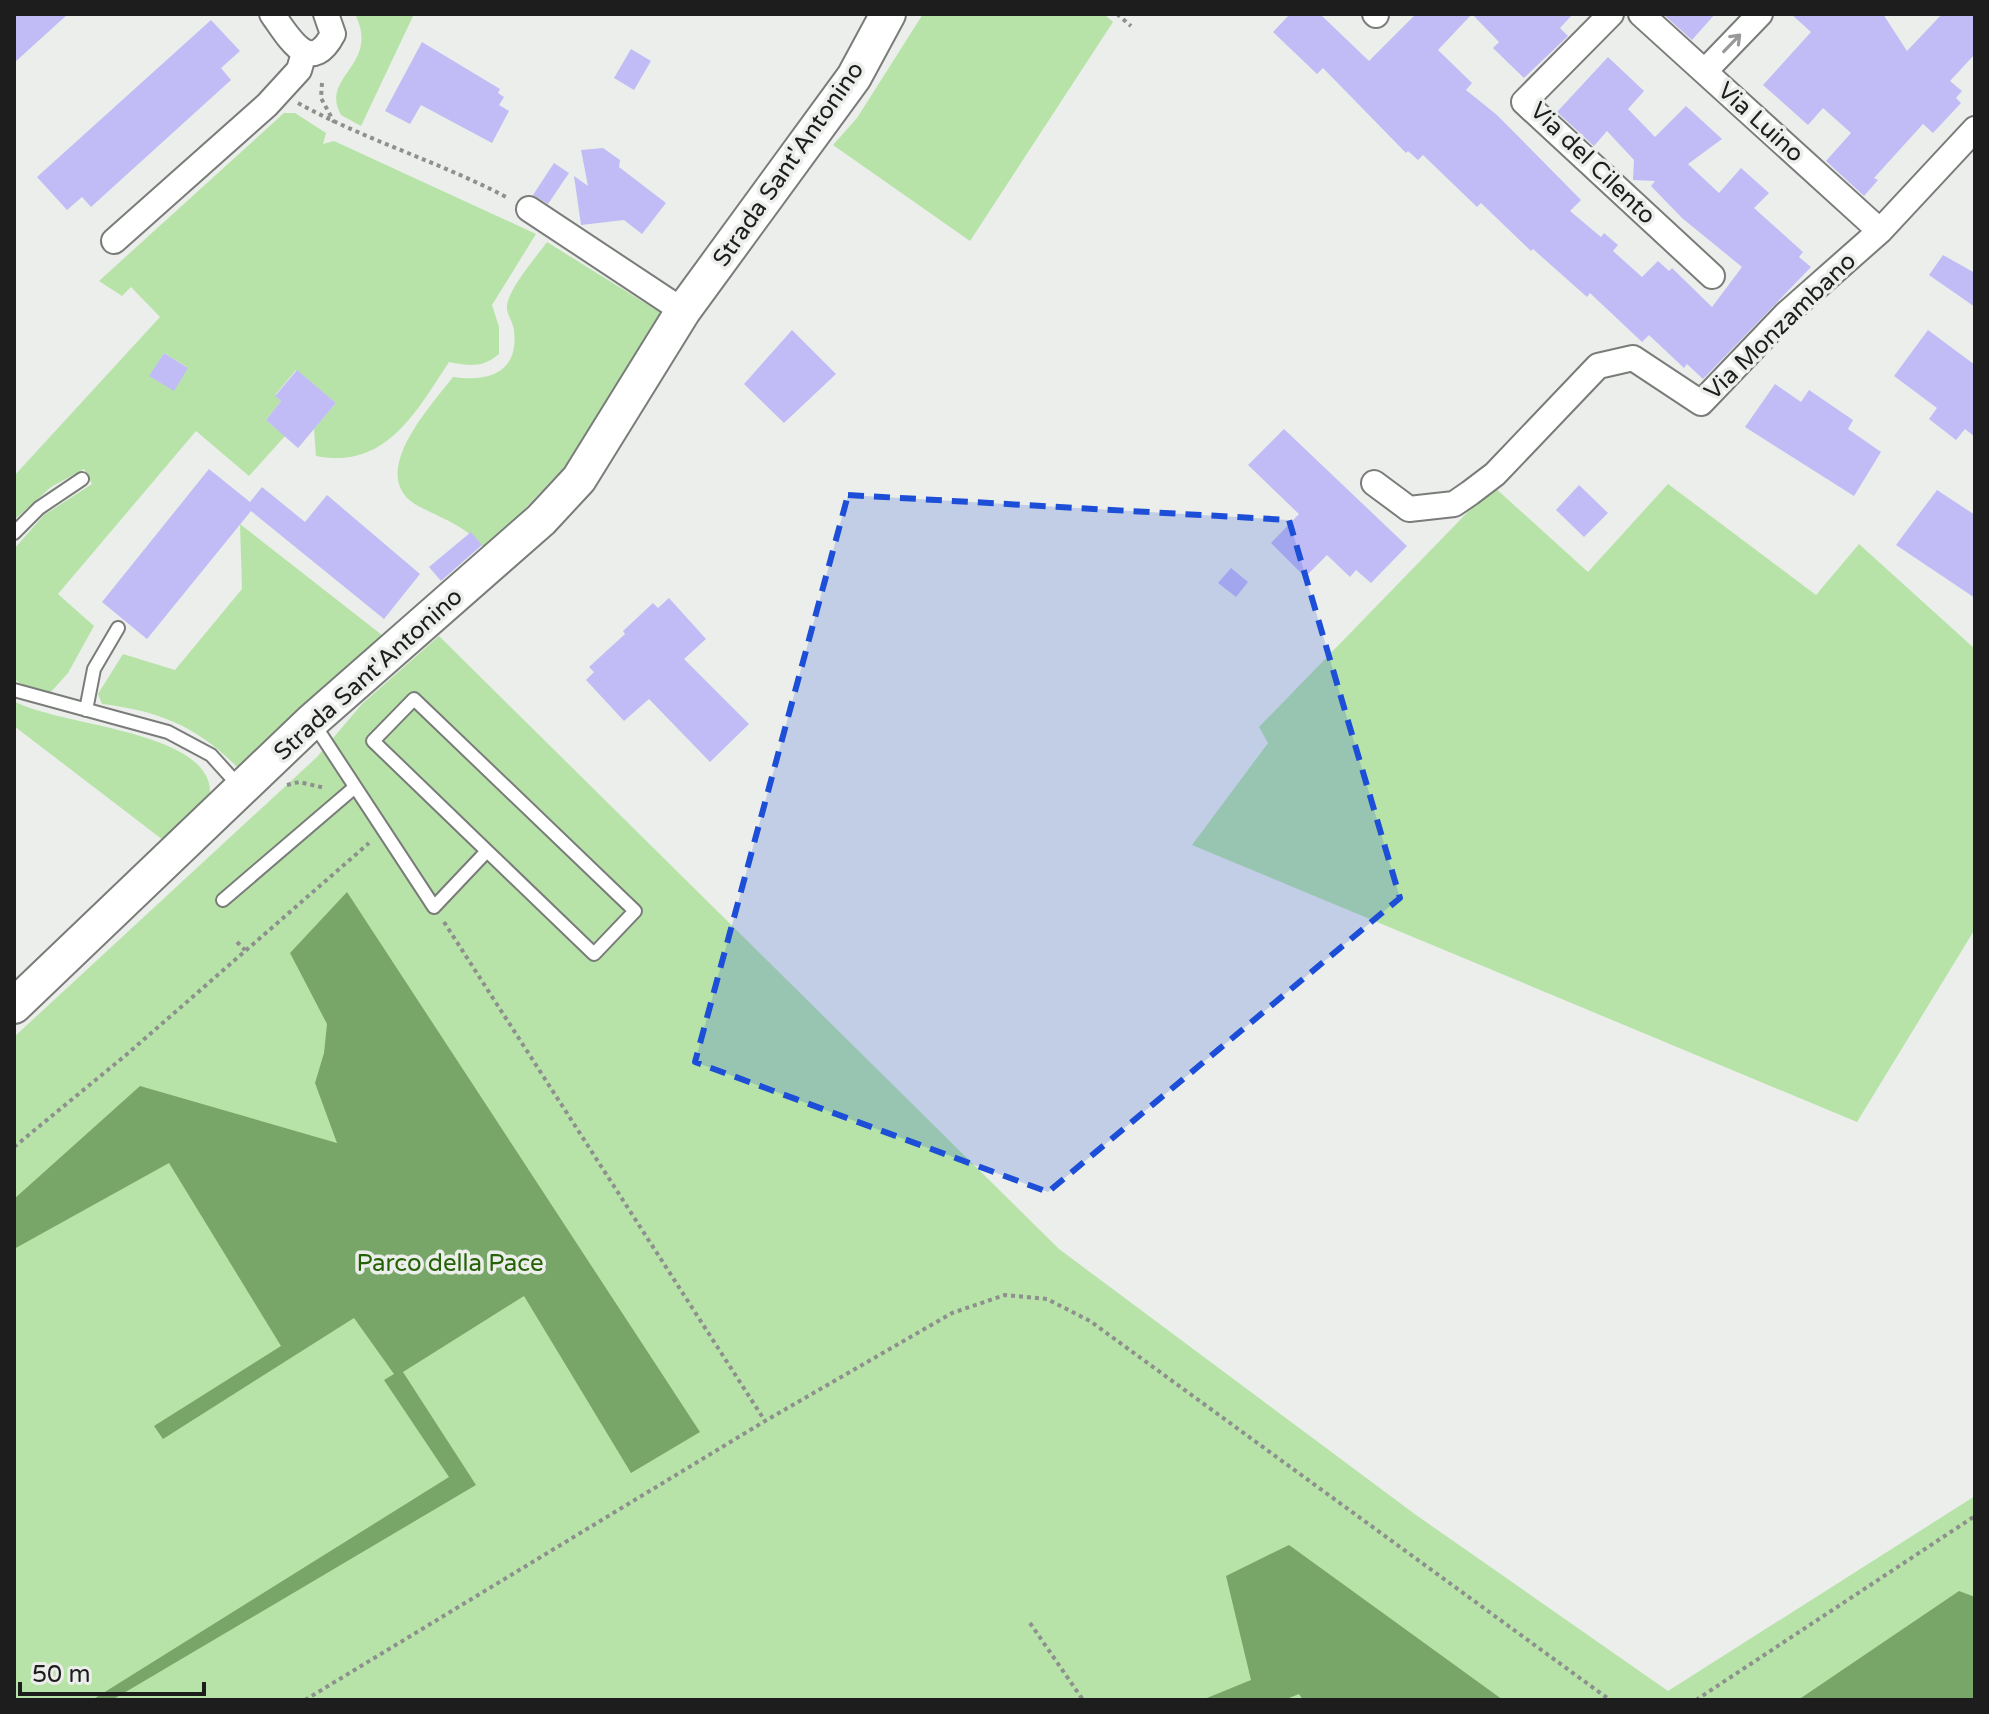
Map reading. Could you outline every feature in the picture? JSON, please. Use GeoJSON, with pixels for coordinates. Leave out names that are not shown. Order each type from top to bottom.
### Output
{"type":"FeatureCollection","features":[{"type":"Feature","properties":{"kind":"main road","name":"Strada Sant'Antonino"},"geometry":{"type":"LineString","coordinates":[[14,1006],[312,721],[541,520],[579,479],[683,311],[854,77],[888,14]]}},
{"type":"Feature","properties":{"kind":"street"},"geometry":{"type":"LineString","coordinates":[[272,14],[295,47],[304,53],[317,52],[327,45],[333,34],[326,14]]}},
{"type":"Feature","properties":{"kind":"street","name":"Via del Cilento"},"geometry":{"type":"LineString","coordinates":[[1611,14],[1524,102],[1712,276]]}},
{"type":"Feature","properties":{"kind":"street","name":"Via Luino"},"geometry":{"type":"LineString","coordinates":[[1641,14],[1880,231]]}},
{"type":"Feature","properties":{"kind":"street"},"geometry":{"type":"LineString","coordinates":[[1705,71],[1760,14]]}},
{"type":"Feature","properties":{"kind":"street"},"geometry":{"type":"LineString","coordinates":[[114,241],[278,92],[299,70],[304,53]]}},
{"type":"Feature","properties":{"kind":"street","name":"Via Monzambano"},"geometry":{"type":"LineString","coordinates":[[1374,483],[1409,509],[1454,504],[1495,474],[1598,366],[1633,358],[1701,403],[1786,314],[1880,231],[1975,129]]}},
{"type":"Feature","properties":{"kind":"street"},"geometry":{"type":"LineString","coordinates":[[529,209],[683,311]]}},
{"type":"Feature","properties":{"kind":"lane"},"geometry":{"type":"LineString","coordinates":[[14,533],[39,508],[82,479]]}},
{"type":"Feature","properties":{"kind":"lane"},"geometry":{"type":"LineString","coordinates":[[86,710],[94,669],[118,628]]}},
{"type":"Feature","properties":{"kind":"lane"},"geometry":{"type":"LineString","coordinates":[[14,690],[168,732],[211,755],[241,788]]}},
{"type":"Feature","properties":{"kind":"lane"},"geometry":{"type":"LineString","coordinates":[[414,699],[635,911],[594,954],[487,851],[373,741],[414,699]]}},
{"type":"Feature","properties":{"kind":"lane"},"geometry":{"type":"LineString","coordinates":[[312,721],[434,907],[487,851]]}},
{"type":"Feature","properties":{"kind":"lane"},"geometry":{"type":"LineString","coordinates":[[223,900],[355,787]]}},
{"type":"Feature","properties":{"kind":"path"},"geometry":{"type":"LineString","coordinates":[[1117,14],[1131,26]]}},
{"type":"Feature","properties":{"kind":"path"},"geometry":{"type":"LineString","coordinates":[[278,92],[334,122],[444,166],[529,209]]}},
{"type":"Feature","properties":{"kind":"path"},"geometry":{"type":"LineString","coordinates":[[14,1147],[369,843]]}},
{"type":"Feature","properties":{"kind":"path"},"geometry":{"type":"LineString","coordinates":[[434,907],[765,1421]]}},
{"type":"Feature","properties":{"kind":"path"},"geometry":{"type":"LineString","coordinates":[[237,942],[245,950]]}},
{"type":"Feature","properties":{"kind":"path"},"geometry":{"type":"LineString","coordinates":[[305,1700],[765,1421],[952,1313],[1005,1295],[1047,1299],[1090,1321],[1610,1700]]}},
{"type":"Feature","properties":{"kind":"path"},"geometry":{"type":"LineString","coordinates":[[1696,1700],[1975,1516]]}},
{"type":"Feature","properties":{"kind":"path"},"geometry":{"type":"LineString","coordinates":[[1030,1623],[1083,1700]]}},
{"type":"Feature","properties":{"kind":"highlighted area"},"geometry":{"type":"Polygon","coordinates":[[[848,495],[1289,520],[1400,898],[1048,1192],[695,1062],[848,495]]]}},
{"type":"Feature","properties":{"kind":"green space"},"geometry":{"type":"Polygon","coordinates":[[[355,14],[414,14],[361,126],[341,115],[336,102],[338,90],[361,46],[361,32],[355,14]]]}},
{"type":"Feature","properties":{"kind":"green space"},"geometry":{"type":"Polygon","coordinates":[[[923,14],[1104,14],[1113,22],[970,241],[833,145],[857,118],[923,14]]]}},
{"type":"Feature","properties":{"kind":"green space"},"geometry":{"type":"Polygon","coordinates":[[[284,113],[295,113],[326,133],[323,144],[334,141],[536,234],[492,305],[499,327],[499,354],[476,365],[449,362],[411,417],[380,446],[362,454],[340,458],[316,456],[314,429],[336,403],[296,370],[275,395],[281,401],[266,420],[285,436],[249,476],[196,431],[58,594],[94,626],[68,673],[50,693],[28,689],[14,679],[14,549],[44,515],[92,484],[84,469],[51,487],[14,520],[14,476],[160,317],[131,287],[122,296],[99,281],[284,113]],[[164,353],[150,376],[187,368],[164,353]]]}},
{"type":"Feature","properties":{"kind":"green space"},"geometry":{"type":"Polygon","coordinates":[[[547,242],[661,313],[567,464],[486,550],[464,530],[420,507],[404,494],[398,479],[399,461],[417,424],[453,377],[479,378],[507,365],[514,344],[507,309],[509,299],[517,282],[547,242]]]}},
{"type":"Feature","properties":{"kind":"green space"},"geometry":{"type":"Polygon","coordinates":[[[1668,484],[1816,595],[1859,544],[1975,649],[1975,929],[1857,1122],[1192,845],[1268,743],[1259,727],[1493,486],[1588,572],[1668,484]]]}},
{"type":"Feature","properties":{"kind":"green space"},"geometry":{"type":"Polygon","coordinates":[[[240,524],[387,639],[238,768],[192,731],[159,716],[102,704],[98,694],[123,654],[175,670],[242,589],[240,524]]]}},
{"type":"Feature","properties":{"kind":"green space","name":"Parco della Pace"},"geometry":{"type":"Polygon","coordinates":[[[439,636],[1059,1249],[1416,1515],[1668,1691],[1975,1496],[1975,1700],[14,1700],[14,1037],[317,757],[362,704],[439,636]]]}},
{"type":"Feature","properties":{"kind":"green space"},"geometry":{"type":"Polygon","coordinates":[[[14,701],[35,710],[160,743],[186,756],[204,772],[210,793],[163,840],[14,726],[14,701]]]}},
{"type":"Feature","properties":{"kind":"shaded area"},"geometry":{"type":"Polygon","coordinates":[[[347,892],[700,1432],[631,1473],[524,1296],[403,1372],[476,1485],[112,1700],[92,1700],[449,1477],[384,1380],[394,1374],[354,1318],[163,1439],[154,1426],[281,1346],[169,1163],[14,1249],[14,1199],[140,1086],[337,1143],[315,1083],[324,1053],[327,1024],[290,953],[347,892]]]}},
{"type":"Feature","properties":{"kind":"shaded area"},"geometry":{"type":"Polygon","coordinates":[[[1289,1545],[1503,1700],[1303,1700],[1299,1694],[1284,1700],[1202,1700],[1251,1680],[1226,1576],[1289,1545]]]}},
{"type":"Feature","properties":{"kind":"shaded area"},"geometry":{"type":"Polygon","coordinates":[[[1959,1591],[1975,1597],[1975,1700],[1798,1700],[1959,1591]]]}},
{"type":"Feature","properties":{"kind":"building"},"geometry":{"type":"Polygon","coordinates":[[[14,14],[68,14],[14,63],[14,14]]]}},
{"type":"Feature","properties":{"kind":"building"},"geometry":{"type":"Polygon","coordinates":[[[1290,14],[1320,14],[1369,61],[1416,14],[1472,14],[1438,50],[1472,83],[1466,90],[1497,115],[1581,200],[1570,211],[1601,237],[1604,233],[1618,245],[1613,251],[1642,277],[1658,261],[1669,271],[1672,268],[1712,307],[1742,267],[1682,218],[1651,186],[1655,181],[1633,180],[1634,160],[1607,131],[1594,146],[1557,112],[1608,57],[1644,91],[1628,109],[1655,137],[1686,106],[1722,139],[1688,164],[1719,193],[1741,168],[1769,193],[1754,208],[1803,252],[1799,257],[1811,267],[1703,379],[1687,364],[1684,368],[1649,335],[1642,342],[1590,293],[1587,297],[1533,249],[1531,251],[1481,203],[1477,207],[1423,155],[1418,160],[1408,151],[1406,153],[1323,68],[1317,74],[1273,32],[1290,14]]]}},
{"type":"Feature","properties":{"kind":"building"},"geometry":{"type":"Polygon","coordinates":[[[1472,14],[1573,14],[1560,28],[1568,36],[1524,78],[1493,48],[1499,42],[1472,14]]]}},
{"type":"Feature","properties":{"kind":"building"},"geometry":{"type":"Polygon","coordinates":[[[1663,14],[1715,14],[1692,40],[1663,14]]]}},
{"type":"Feature","properties":{"kind":"building"},"geometry":{"type":"Polygon","coordinates":[[[1791,14],[1883,14],[1907,51],[1942,14],[1975,14],[1975,54],[1950,81],[1962,91],[1956,98],[1961,103],[1933,133],[1923,124],[1874,178],[1878,180],[1864,196],[1826,161],[1851,133],[1823,108],[1808,125],[1763,85],[1811,32],[1791,14]]]}},
{"type":"Feature","properties":{"kind":"building"},"geometry":{"type":"Polygon","coordinates":[[[211,20],[240,51],[221,68],[231,80],[91,207],[82,197],[67,210],[37,177],[211,20]]]}},
{"type":"Feature","properties":{"kind":"building"},"geometry":{"type":"Polygon","coordinates":[[[422,42],[500,89],[498,93],[504,97],[499,105],[509,111],[492,143],[421,105],[410,124],[385,111],[422,42]]]}},
{"type":"Feature","properties":{"kind":"building"},"geometry":{"type":"Polygon","coordinates":[[[631,49],[651,61],[634,90],[614,78],[631,49]]]}},
{"type":"Feature","properties":{"kind":"building"},"geometry":{"type":"Polygon","coordinates":[[[603,148],[620,160],[619,167],[666,203],[642,234],[624,220],[581,225],[574,176],[588,186],[581,150],[603,148]]]}},
{"type":"Feature","properties":{"kind":"building"},"geometry":{"type":"Polygon","coordinates":[[[554,163],[569,173],[548,204],[533,195],[554,163]]]}},
{"type":"Feature","properties":{"kind":"building"},"geometry":{"type":"Polygon","coordinates":[[[1943,255],[1975,273],[1975,307],[1929,275],[1943,255]]]}},
{"type":"Feature","properties":{"kind":"building"},"geometry":{"type":"Polygon","coordinates":[[[792,330],[836,374],[784,423],[744,384],[792,330]]]}},
{"type":"Feature","properties":{"kind":"building"},"geometry":{"type":"Polygon","coordinates":[[[1928,330],[1975,365],[1975,437],[1965,429],[1956,440],[1929,419],[1937,408],[1894,376],[1928,330]]]}},
{"type":"Feature","properties":{"kind":"building"},"geometry":{"type":"Polygon","coordinates":[[[164,353],[188,368],[174,391],[149,376],[164,353]]]}},
{"type":"Feature","properties":{"kind":"building"},"geometry":{"type":"Polygon","coordinates":[[[297,370],[336,403],[298,448],[266,420],[281,401],[275,396],[297,370]]]}},
{"type":"Feature","properties":{"kind":"building"},"geometry":{"type":"Polygon","coordinates":[[[1775,384],[1801,402],[1809,390],[1853,420],[1848,429],[1881,452],[1854,496],[1745,427],[1775,384]]]}},
{"type":"Feature","properties":{"kind":"building"},"geometry":{"type":"Polygon","coordinates":[[[1284,429],[1407,546],[1371,583],[1356,570],[1350,577],[1327,555],[1305,577],[1271,543],[1299,514],[1248,465],[1284,429]]]}},
{"type":"Feature","properties":{"kind":"building"},"geometry":{"type":"Polygon","coordinates":[[[209,469],[250,502],[262,487],[305,522],[327,495],[420,574],[384,619],[251,511],[147,639],[102,602],[209,469]]]}},
{"type":"Feature","properties":{"kind":"building"},"geometry":{"type":"Polygon","coordinates":[[[1579,485],[1608,513],[1584,537],[1556,510],[1579,485]]]}},
{"type":"Feature","properties":{"kind":"building"},"geometry":{"type":"Polygon","coordinates":[[[1937,490],[1975,515],[1975,598],[1896,545],[1937,490]]]}},
{"type":"Feature","properties":{"kind":"building"},"geometry":{"type":"Polygon","coordinates":[[[471,532],[482,545],[441,581],[429,567],[471,532]]]}},
{"type":"Feature","properties":{"kind":"building"},"geometry":{"type":"Polygon","coordinates":[[[1231,568],[1248,582],[1236,597],[1218,583],[1231,568]]]}},
{"type":"Feature","properties":{"kind":"building"},"geometry":{"type":"Polygon","coordinates":[[[669,598],[706,639],[684,659],[749,724],[710,762],[649,699],[624,721],[586,680],[594,672],[589,667],[625,634],[623,631],[653,603],[658,608],[669,598]]]}}]}
